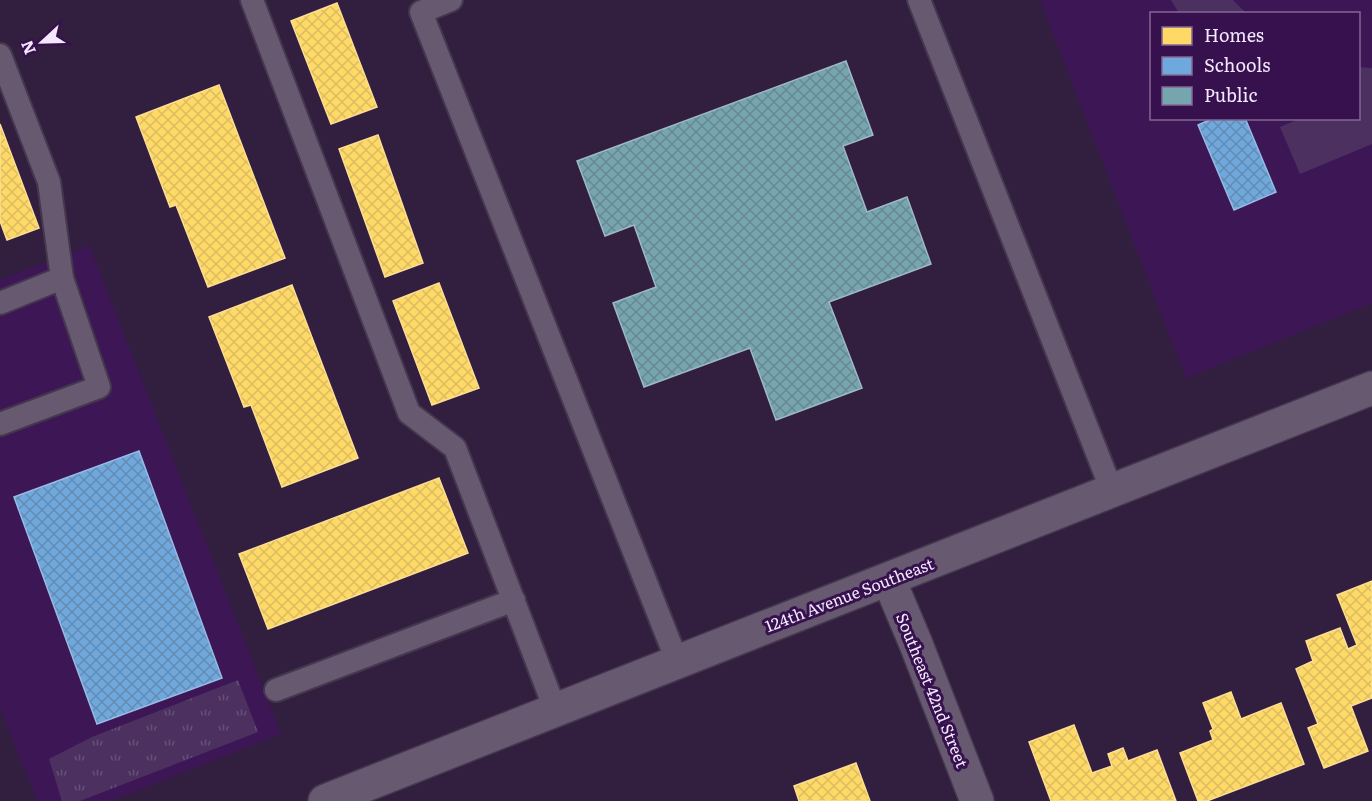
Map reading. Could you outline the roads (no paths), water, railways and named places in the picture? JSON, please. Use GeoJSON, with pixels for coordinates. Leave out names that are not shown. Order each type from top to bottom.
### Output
{"type":"FeatureCollection","features":[{"type":"Feature","properties":{"kind":"street","name":"124th Avenue Southeast"},"geometry":{"type":"LineString","coordinates":[[325,801],[1372,388]]}},
{"type":"Feature","properties":{"kind":"street","name":"Southeast 42nd Street"},"geometry":{"type":"LineString","coordinates":[[889,580],[977,801]]}},
{"type":"Feature","properties":{"kind":"lane"},"geometry":{"type":"LineString","coordinates":[[252,0],[409,413],[455,448],[555,709]]}},
{"type":"Feature","properties":{"kind":"lane"},"geometry":{"type":"LineString","coordinates":[[451,0],[421,12],[677,661]]}},
{"type":"Feature","properties":{"kind":"lane"},"geometry":{"type":"LineString","coordinates":[[919,0],[1112,491]]}},
{"type":"Feature","properties":{"kind":"lane"},"geometry":{"type":"LineString","coordinates":[[0,55],[49,182],[62,278],[99,387],[0,424]]}},
{"type":"Feature","properties":{"kind":"lane"},"geometry":{"type":"LineString","coordinates":[[0,303],[62,278]]}},
{"type":"Feature","properties":{"kind":"lane"},"geometry":{"type":"LineString","coordinates":[[276,690],[514,600]]}}]}
